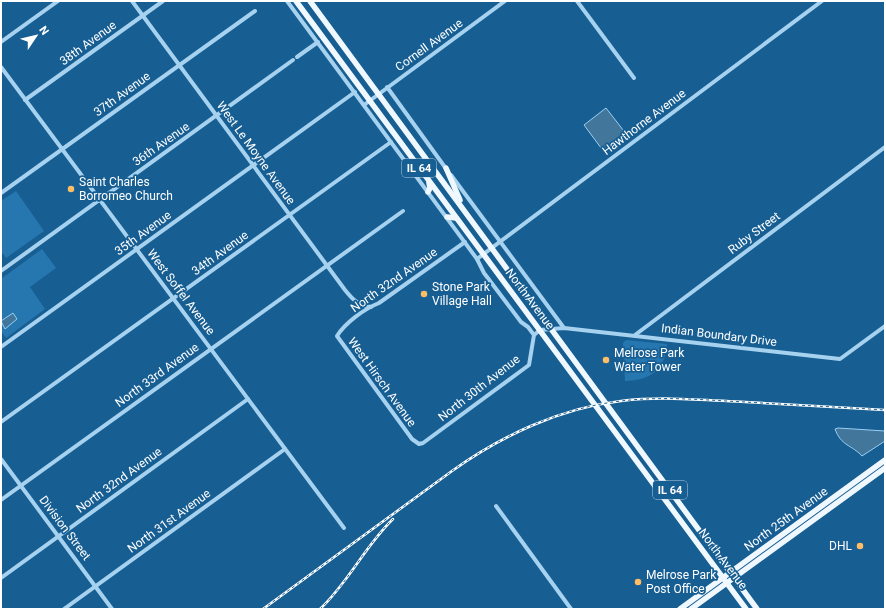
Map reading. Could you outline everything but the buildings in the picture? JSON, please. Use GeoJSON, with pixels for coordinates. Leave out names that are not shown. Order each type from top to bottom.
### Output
{"type":"FeatureCollection","features":[{"type":"Feature","properties":{"kind":"main road","name":"North Avenue"},"geometry":{"type":"LineString","coordinates":[[296,1],[746,609]]}},
{"type":"Feature","properties":{"kind":"main road","name":"North Avenue"},"geometry":{"type":"LineString","coordinates":[[310,1],[757,609]]}},
{"type":"Feature","properties":{"kind":"main road"},"geometry":{"type":"LineString","coordinates":[[446,168],[466,213]]}},
{"type":"Feature","properties":{"kind":"main road"},"geometry":{"type":"LineString","coordinates":[[426,193],[430,188],[427,179]]}},
{"type":"Feature","properties":{"kind":"main road"},"geometry":{"type":"LineString","coordinates":[[446,217],[456,218]]}},
{"type":"Feature","properties":{"kind":"main road","name":"North 25th Avenue"},"geometry":{"type":"LineString","coordinates":[[680,609],[885,460]]}},
{"type":"Feature","properties":{"kind":"main road","name":"North 25th Avenue"},"geometry":{"type":"LineString","coordinates":[[691,609],[885,468]]}},
{"type":"Feature","properties":{"kind":"main road"},"geometry":{"type":"LineString","coordinates":[[666,501],[674,495]]}},
{"type":"Feature","properties":{"kind":"main road"},"geometry":{"type":"LineString","coordinates":[[688,530],[695,524]]}},
{"type":"Feature","properties":{"kind":"street"},"geometry":{"type":"LineString","coordinates":[[1,42],[58,1]]}},
{"type":"Feature","properties":{"kind":"street","name":"West Le Moyne Avenue"},"geometry":{"type":"LineString","coordinates":[[132,1],[354,301],[362,306],[371,306]]}},
{"type":"Feature","properties":{"kind":"street","name":"38th Avenue"},"geometry":{"type":"LineString","coordinates":[[25,100],[163,1]]}},
{"type":"Feature","properties":{"kind":"street","name":"North Avenue"},"geometry":{"type":"LineString","coordinates":[[287,1],[392,142],[426,193],[465,242],[477,259],[484,273],[521,322],[528,327],[534,335]]}},
{"type":"Feature","properties":{"kind":"street","name":"Cornell Avenue"},"geometry":{"type":"LineString","coordinates":[[364,105],[505,1]]}},
{"type":"Feature","properties":{"kind":"street"},"geometry":{"type":"LineString","coordinates":[[577,1],[634,78]]}},
{"type":"Feature","properties":{"kind":"street","name":"Hawthorne Avenue"},"geometry":{"type":"LineString","coordinates":[[477,259],[822,1]]}},
{"type":"Feature","properties":{"kind":"street","name":"37th Avenue"},"geometry":{"type":"LineString","coordinates":[[1,193],[255,11]]}},
{"type":"Feature","properties":{"kind":"street"},"geometry":{"type":"LineString","coordinates":[[297,57],[318,42]]}},
{"type":"Feature","properties":{"kind":"street","name":"36th Avenue"},"geometry":{"type":"LineString","coordinates":[[1,271],[217,117],[292,60]]}},
{"type":"Feature","properties":{"kind":"street","name":"West Soffel Avenue"},"geometry":{"type":"LineString","coordinates":[[1,67],[344,528]]}},
{"type":"Feature","properties":{"kind":"street","name":"North Avenue"},"geometry":{"type":"LineString","coordinates":[[388,87],[564,328]]}},
{"type":"Feature","properties":{"kind":"street","name":"35th Avenue"},"geometry":{"type":"LineString","coordinates":[[1,347],[355,92]]}},
{"type":"Feature","properties":{"kind":"street","name":"34th Avenue"},"geometry":{"type":"LineString","coordinates":[[1,422],[392,142]]}},
{"type":"Feature","properties":{"kind":"street","name":"Ruby Street"},"geometry":{"type":"LineString","coordinates":[[635,335],[885,147]]}},
{"type":"Feature","properties":{"kind":"street","name":"North 33rd Avenue"},"geometry":{"type":"LineString","coordinates":[[1,500],[403,210]]}},
{"type":"Feature","properties":{"kind":"street","name":"North 32nd Avenue"},"geometry":{"type":"LineString","coordinates":[[336,336],[341,329],[371,306],[379,303],[465,242]]}},
{"type":"Feature","properties":{"kind":"street","name":"Indian Boundary Drive"},"geometry":{"type":"LineString","coordinates":[[540,330],[564,328],[840,359],[885,326]]}},
{"type":"Feature","properties":{"kind":"street"},"geometry":{"type":"LineString","coordinates":[[534,335],[540,330]]}},
{"type":"Feature","properties":{"kind":"street","name":"North 30th Avenue"},"geometry":{"type":"LineString","coordinates":[[412,439],[418,444],[423,443],[528,365],[534,335]]}},
{"type":"Feature","properties":{"kind":"street","name":"West Hirsch Avenue"},"geometry":{"type":"LineString","coordinates":[[336,336],[412,439]]}},
{"type":"Feature","properties":{"kind":"street","name":"North 32nd Avenue"},"geometry":{"type":"LineString","coordinates":[[1,578],[248,399]]}},
{"type":"Feature","properties":{"kind":"street","name":"North 31st Avenue"},"geometry":{"type":"LineString","coordinates":[[64,609],[285,449]]}},
{"type":"Feature","properties":{"kind":"street","name":"Division Street"},"geometry":{"type":"LineString","coordinates":[[1,460],[112,609]]}},
{"type":"Feature","properties":{"kind":"street"},"geometry":{"type":"LineString","coordinates":[[496,506],[571,609]]}},
{"type":"Feature","properties":{"kind":"shaded area"},"geometry":{"type":"Polygon","coordinates":[[[606,108],[627,135],[604,152],[584,125],[606,108]]]}},
{"type":"Feature","properties":{"kind":"shaded area"},"geometry":{"type":"Polygon","coordinates":[[[16,191],[44,231],[6,258],[1,251],[1,201],[16,191]]]}},
{"type":"Feature","properties":{"kind":"shaded area"},"geometry":{"type":"Polygon","coordinates":[[[42,249],[56,268],[30,287],[45,309],[6,338],[1,331],[1,279],[42,249]]]}},
{"type":"Feature","properties":{"kind":"shaded area"},"geometry":{"type":"Polygon","coordinates":[[[13,313],[17,319],[5,329],[1,321],[13,313]]]}},
{"type":"Feature","properties":{"kind":"shaded area"},"geometry":{"type":"Polygon","coordinates":[[[626,340],[667,344],[666,353],[660,367],[649,376],[625,381],[623,343],[626,340]]]}},
{"type":"Feature","properties":{"kind":"shaded area"},"geometry":{"type":"Polygon","coordinates":[[[835,429],[885,431],[885,441],[862,456],[840,439],[835,429]]]}},
{"type":"Feature","properties":{"kind":"railway"},"geometry":{"type":"LineString","coordinates":[[263,609],[471,458],[511,435],[554,417],[598,405],[621,401],[652,399],[699,399],[885,410]]}},
{"type":"Feature","properties":{"kind":"railway"},"geometry":{"type":"LineString","coordinates":[[320,609],[339,588],[374,541],[393,519]]}},
{"type":"Feature","properties":{"kind":"place","name":"Saint Charles Borromeo Church"},"geometry":{"type":"Point","coordinates":[71,189]}},
{"type":"Feature","properties":{"kind":"place","name":"Stone Park Village Hall"},"geometry":{"type":"Point","coordinates":[424,294]}},
{"type":"Feature","properties":{"kind":"place","name":"Melrose Park Water Tower"},"geometry":{"type":"Point","coordinates":[606,360]}},
{"type":"Feature","properties":{"kind":"place","name":"DHL"},"geometry":{"type":"Point","coordinates":[860,546]}},
{"type":"Feature","properties":{"kind":"place","name":"Melrose Park Post Office"},"geometry":{"type":"Point","coordinates":[638,582]}}]}
